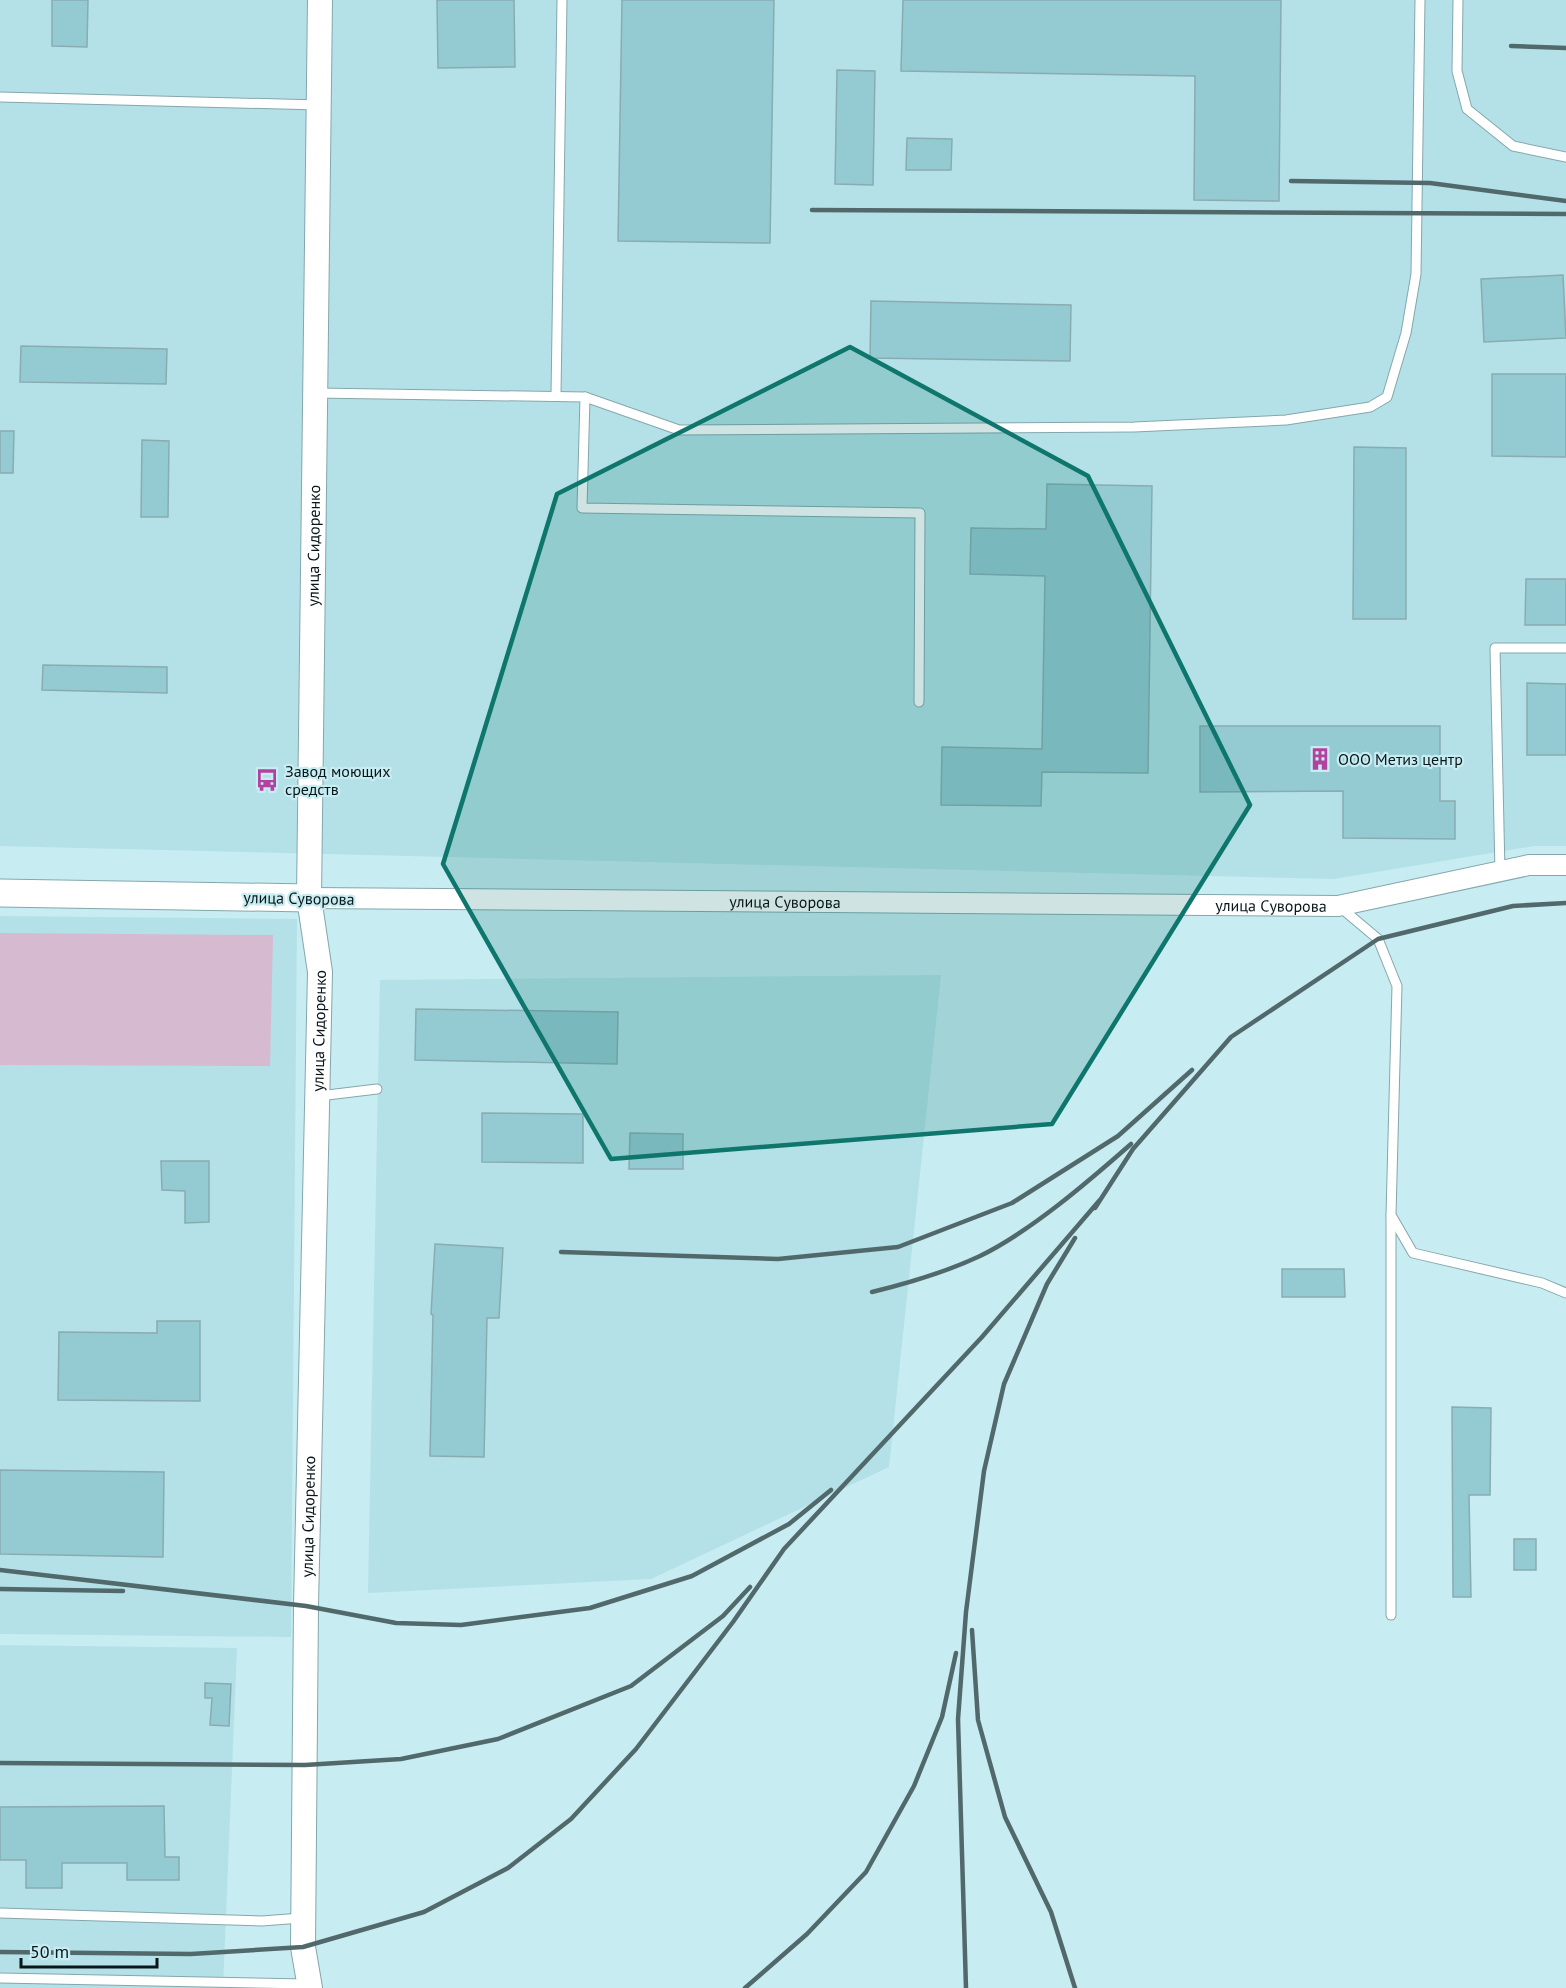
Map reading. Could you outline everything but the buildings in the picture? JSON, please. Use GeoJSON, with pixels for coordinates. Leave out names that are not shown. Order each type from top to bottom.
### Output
{"type":"FeatureCollection","features":[{"type":"Feature","properties":{"kind":"main road","name":"улица Суворова"},"geometry":{"type":"LineString","coordinates":[[0,893],[309,898]]}},
{"type":"Feature","properties":{"kind":"street","name":"улица Сидоренко"},"geometry":{"type":"LineString","coordinates":[[310,1986],[303,1947],[303,1917],[306,1606],[320,972],[309,898],[320,0]]}},
{"type":"Feature","properties":{"kind":"street","name":"улица Суворова"},"geometry":{"type":"LineString","coordinates":[[309,898],[1338,906],[1529,865],[1566,865]]}},
{"type":"Feature","properties":{"kind":"lane"},"geometry":{"type":"LineString","coordinates":[[556,395],[562,0]]}},
{"type":"Feature","properties":{"kind":"lane"},"geometry":{"type":"LineString","coordinates":[[314,393],[585,397],[679,430],[1134,426],[1286,420],[1370,407],[1387,397],[1413,303],[1420,0]]}},
{"type":"Feature","properties":{"kind":"lane"},"geometry":{"type":"LineString","coordinates":[[1458,0],[1457,71],[1467,110],[1513,146],[1566,157]]}},
{"type":"Feature","properties":{"kind":"lane"},"geometry":{"type":"LineString","coordinates":[[0,97],[319,105]]}},
{"type":"Feature","properties":{"kind":"lane"},"geometry":{"type":"LineString","coordinates":[[585,397],[582,508],[920,513],[919,702]]}},
{"type":"Feature","properties":{"kind":"lane"},"geometry":{"type":"LineString","coordinates":[[1500,872],[1496,648],[1566,648]]}},
{"type":"Feature","properties":{"kind":"lane"},"geometry":{"type":"LineString","coordinates":[[1338,906],[1378,939],[1397,986],[1391,1215],[1391,1615]]}},
{"type":"Feature","properties":{"kind":"lane"},"geometry":{"type":"LineString","coordinates":[[317,1096],[377,1089]]}},
{"type":"Feature","properties":{"kind":"lane"},"geometry":{"type":"LineString","coordinates":[[1391,1215],[1413,1253],[1542,1283],[1566,1293]]}},
{"type":"Feature","properties":{"kind":"lane"},"geometry":{"type":"LineString","coordinates":[[0,1913],[262,1921],[303,1917]]}},
{"type":"Feature","properties":{"kind":"lane"},"geometry":{"type":"LineString","coordinates":[[0,1978],[310,1986]]}},
{"type":"Feature","properties":{"kind":"highlighted area"},"geometry":{"type":"Polygon","coordinates":[[[850,347],[1088,476],[1250,805],[1052,1124],[611,1159],[443,864],[557,494],[850,347]]]}},
{"type":"Feature","properties":{"kind":"shaded area"},"geometry":{"type":"Polygon","coordinates":[[[0,0],[1566,0],[1566,846],[1534,846],[1334,879],[0,846],[0,0]]]}},
{"type":"Feature","properties":{"kind":"shaded area"},"geometry":{"type":"Polygon","coordinates":[[[0,916],[297,919],[291,1637],[0,1634],[0,916]]]}},
{"type":"Feature","properties":{"kind":"shaded area"},"geometry":{"type":"Polygon","coordinates":[[[0,933],[273,935],[270,1066],[0,1065],[0,933]]]}},
{"type":"Feature","properties":{"kind":"shaded area"},"geometry":{"type":"Polygon","coordinates":[[[941,975],[889,1467],[651,1579],[368,1593],[380,980],[941,975]]]}},
{"type":"Feature","properties":{"kind":"shaded area"},"geometry":{"type":"Polygon","coordinates":[[[0,1645],[237,1648],[223,1988],[0,1988],[0,1645]]]}},
{"type":"Feature","properties":{"kind":"railway"},"geometry":{"type":"LineString","coordinates":[[1511,46],[1566,48]]}},
{"type":"Feature","properties":{"kind":"railway"},"geometry":{"type":"LineString","coordinates":[[1291,181],[1430,183],[1566,201]]}},
{"type":"Feature","properties":{"kind":"railway"},"geometry":{"type":"LineString","coordinates":[[812,210],[1566,214]]}},
{"type":"Feature","properties":{"kind":"railway"},"geometry":{"type":"LineString","coordinates":[[1095,1208],[1133,1149],[1231,1037],[1378,939],[1513,906],[1566,903]]}},
{"type":"Feature","properties":{"kind":"railway"},"geometry":{"type":"LineString","coordinates":[[561,1252],[778,1259],[898,1247],[1012,1203],[1118,1136],[1192,1070]]}},
{"type":"Feature","properties":{"kind":"railway"},"geometry":{"type":"LineString","coordinates":[[872,1292],[941,1272],[999,1246],[1059,1205],[1131,1144]]}},
{"type":"Feature","properties":{"kind":"railway"},"geometry":{"type":"LineString","coordinates":[[0,1952],[191,1954],[303,1947],[424,1912],[508,1868],[571,1819],[636,1749],[733,1622],[784,1549],[982,1337],[1099,1201]]}},
{"type":"Feature","properties":{"kind":"railway"},"geometry":{"type":"LineString","coordinates":[[966,1988],[958,1719],[966,1612],[984,1471],[1004,1384],[1047,1284],[1075,1238]]}},
{"type":"Feature","properties":{"kind":"railway"},"geometry":{"type":"LineString","coordinates":[[0,1570],[306,1606],[396,1623],[461,1625],[590,1608],[692,1576],[789,1524],[831,1490]]}},
{"type":"Feature","properties":{"kind":"railway"},"geometry":{"type":"LineString","coordinates":[[0,1763],[305,1765],[401,1759],[498,1739],[631,1686],[723,1616],[750,1587]]}},
{"type":"Feature","properties":{"kind":"railway"},"geometry":{"type":"LineString","coordinates":[[0,1589],[123,1591]]}},
{"type":"Feature","properties":{"kind":"railway"},"geometry":{"type":"LineString","coordinates":[[972,1630],[978,1720],[1005,1817],[1051,1912],[1075,1988]]}},
{"type":"Feature","properties":{"kind":"railway"},"geometry":{"type":"LineString","coordinates":[[745,1988],[807,1934],[866,1872],[914,1786],[942,1717],[956,1653]]}},
{"type":"Feature","properties":{"kind":"place","name":"ООО Метиз центр"},"geometry":{"type":"Point","coordinates":[1320,759]}},
{"type":"Feature","properties":{"kind":"place","name":"Завод моющих средств"},"geometry":{"type":"Point","coordinates":[267,780]}}]}
